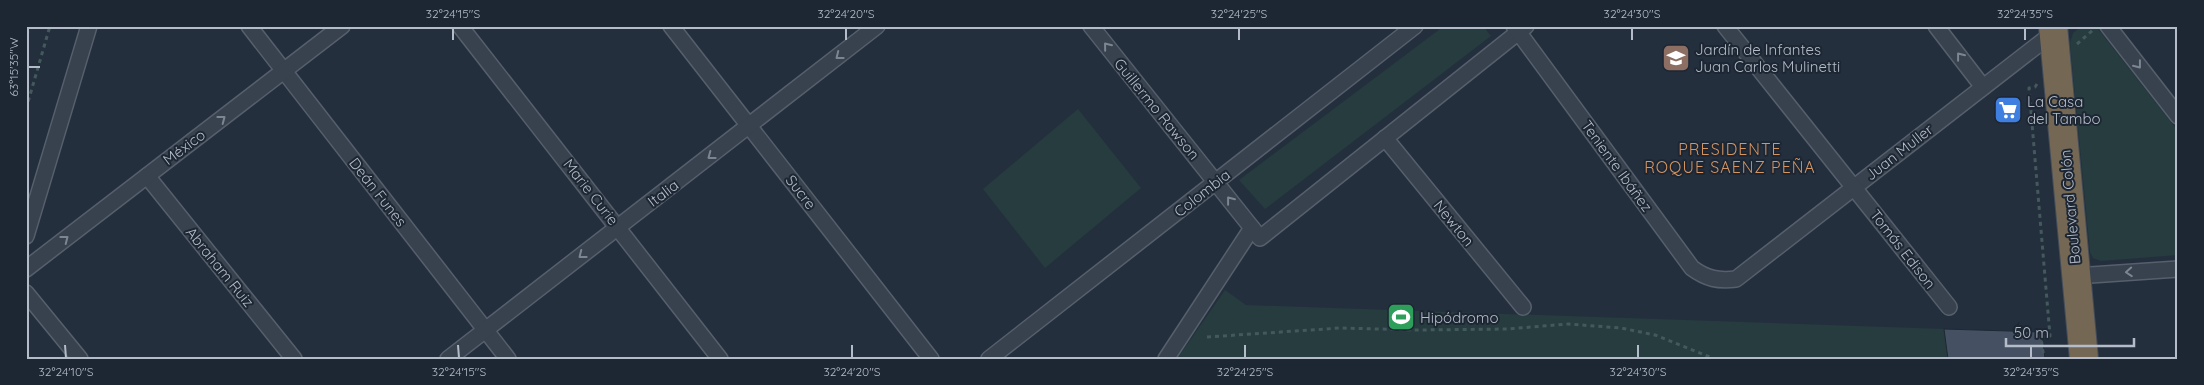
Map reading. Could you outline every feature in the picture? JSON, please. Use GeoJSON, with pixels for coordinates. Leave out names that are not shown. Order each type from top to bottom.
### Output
{"type":"FeatureCollection","features":[{"type":"Feature","properties":{"kind":"highway","name":"Boulevard Colón"},"geometry":{"type":"LineString","coordinates":[[2060,34],[2076,276],[2084,359]]}},
{"type":"Feature","properties":{"kind":"street"},"geometry":{"type":"LineString","coordinates":[[26,236],[89,26]]}},
{"type":"Feature","properties":{"kind":"street","name":"Deán Funes"},"geometry":{"type":"LineString","coordinates":[[249,26],[508,359]]}},
{"type":"Feature","properties":{"kind":"street","name":"México"},"geometry":{"type":"LineString","coordinates":[[26,269],[342,26]]}},
{"type":"Feature","properties":{"kind":"street","name":"Marie Curie"},"geometry":{"type":"LineString","coordinates":[[460,26],[720,359]]}},
{"type":"Feature","properties":{"kind":"street","name":"Sucre"},"geometry":{"type":"LineString","coordinates":[[671,26],[931,359]]}},
{"type":"Feature","properties":{"kind":"street","name":"Italia"},"geometry":{"type":"LineString","coordinates":[[448,359],[878,26]]}},
{"type":"Feature","properties":{"kind":"street","name":"Guillermo Rawson"},"geometry":{"type":"LineString","coordinates":[[1091,26],[1256,233]]}},
{"type":"Feature","properties":{"kind":"street","name":"Colombia"},"geometry":{"type":"LineString","coordinates":[[989,359],[1415,26]]}},
{"type":"Feature","properties":{"kind":"street","name":"Tomás Edison"},"geometry":{"type":"LineString","coordinates":[[1726,26],[1949,307]]}},
{"type":"Feature","properties":{"kind":"street"},"geometry":{"type":"LineString","coordinates":[[1936,26],[1984,86]]}},
{"type":"Feature","properties":{"kind":"street"},"geometry":{"type":"LineString","coordinates":[[2102,27],[2178,116]]}},
{"type":"Feature","properties":{"kind":"street"},"geometry":{"type":"LineString","coordinates":[[1166,359],[1256,233],[1385,138],[1520,28]]}},
{"type":"Feature","properties":{"kind":"street","name":"Teniente Ibáñez"},"geometry":{"type":"LineString","coordinates":[[1520,28],[1692,268],[1702,275],[1717,281],[1736,279]]}},
{"type":"Feature","properties":{"kind":"street","name":"Juan Muller"},"geometry":{"type":"LineString","coordinates":[[1736,279],[1984,86],[2060,34]]}},
{"type":"Feature","properties":{"kind":"street","name":"Newton"},"geometry":{"type":"LineString","coordinates":[[1385,138],[1523,307]]}},
{"type":"Feature","properties":{"kind":"street","name":"Abraham Ruiz"},"geometry":{"type":"LineString","coordinates":[[147,176],[294,359]]}},
{"type":"Feature","properties":{"kind":"street"},"geometry":{"type":"LineString","coordinates":[[2076,276],[2178,268]]}},
{"type":"Feature","properties":{"kind":"street"},"geometry":{"type":"LineString","coordinates":[[26,293],[80,359]]}},
{"type":"Feature","properties":{"kind":"path"},"geometry":{"type":"LineString","coordinates":[[26,109],[50,26]]}},
{"type":"Feature","properties":{"kind":"path"},"geometry":{"type":"LineString","coordinates":[[2060,34],[2102,27]]}},
{"type":"Feature","properties":{"kind":"path"},"geometry":{"type":"LineString","coordinates":[[2035,87],[2029,88],[2050,336],[2041,337],[2044,359]]}},
{"type":"Feature","properties":{"kind":"path"},"geometry":{"type":"LineString","coordinates":[[1207,337],[1340,328],[1418,330],[1507,329],[1568,324],[1621,328],[1655,335],[1715,359]]}},
{"type":"Feature","properties":{"kind":"green space"},"geometry":{"type":"Polygon","coordinates":[[[1444,26],[1483,26],[1491,36],[1265,209],[1239,180],[1444,26]]]}},
{"type":"Feature","properties":{"kind":"green space"},"geometry":{"type":"Polygon","coordinates":[[[2082,26],[2094,26],[2098,29],[2178,131],[2178,255],[2101,261],[2093,258],[2090,252],[2070,43],[2073,33],[2082,26]]]}},
{"type":"Feature","properties":{"kind":"green space"},"geometry":{"type":"Polygon","coordinates":[[[1078,109],[1141,188],[1045,268],[983,189],[1078,109]]]}},
{"type":"Feature","properties":{"kind":"green space","name":"Hipódromo"},"geometry":{"type":"Polygon","coordinates":[[[1225,290],[1246,305],[1944,329],[1948,359],[1177,359],[1225,290]]]}},
{"type":"Feature","properties":{"kind":"building"},"geometry":{"type":"Polygon","coordinates":[[[1944,329],[2042,332],[2045,359],[1948,359],[1944,329]]]}},
{"type":"Feature","properties":{"kind":"railway"},"geometry":{"type":"LineString","coordinates":[[26,36],[29,26]]}},
{"type":"Feature","properties":{"kind":"place","name":"Jardín de Infantes Juan Carlos Mulinetti"},"geometry":{"type":"Point","coordinates":[1676,58]}},
{"type":"Feature","properties":{"kind":"place","name":"La Casa del Tambo"},"geometry":{"type":"Point","coordinates":[2008,110]}},
{"type":"Feature","properties":{"kind":"place","name":"Hipódromo"},"geometry":{"type":"Point","coordinates":[1401,317]}},
{"type":"Feature","properties":{"kind":"district","name":"PRESIDENTE ROQUE SAENZ PEÑA"},"geometry":{"type":"Point","coordinates":[1730,158]}}]}
